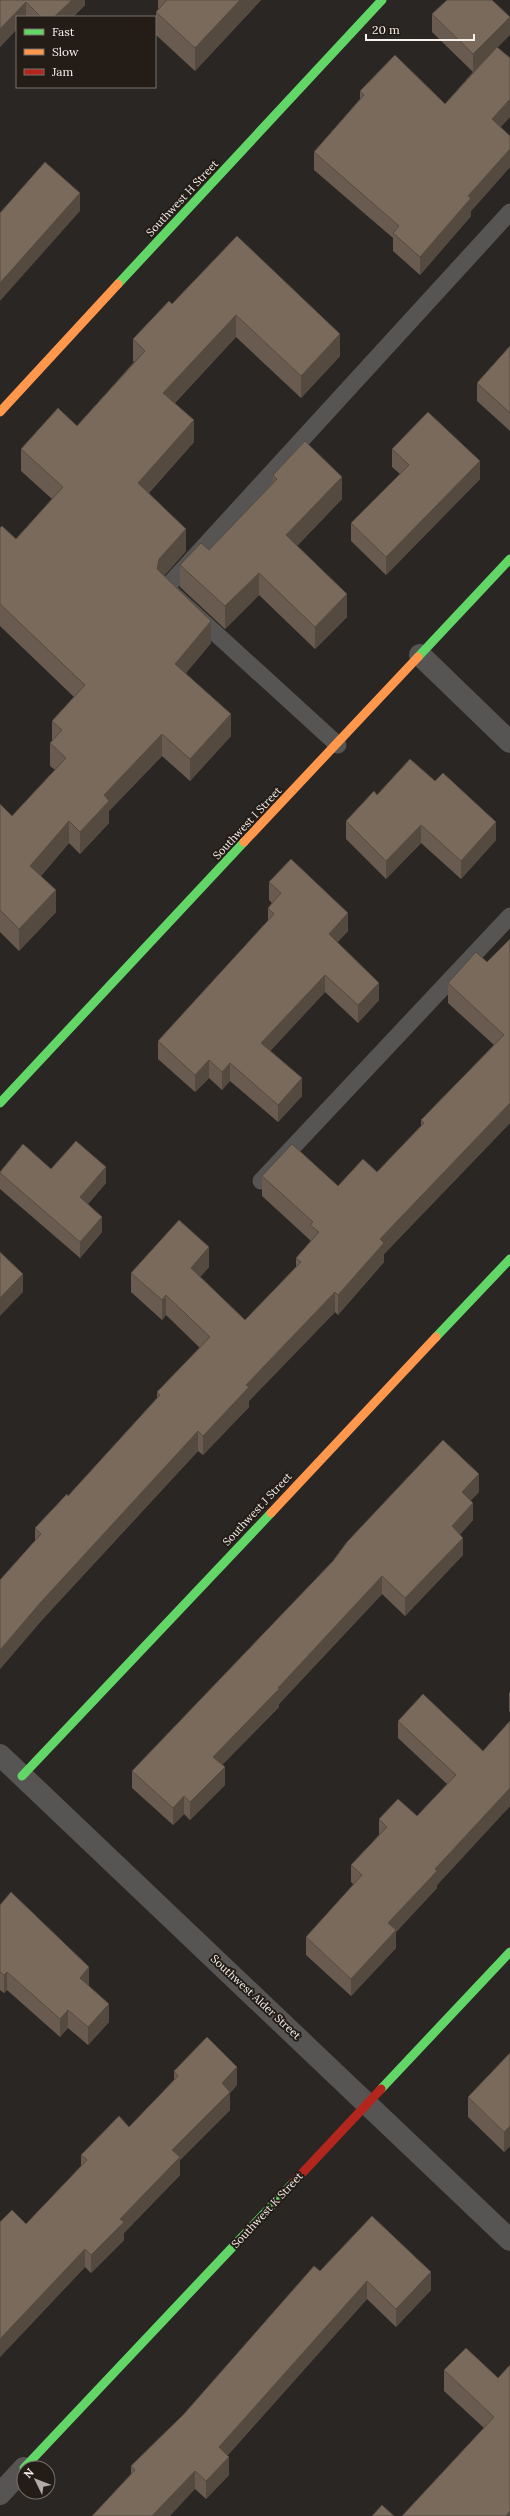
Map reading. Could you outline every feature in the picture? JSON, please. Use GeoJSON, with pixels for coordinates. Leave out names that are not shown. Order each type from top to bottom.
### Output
{"type":"FeatureCollection","features":[{"type":"Feature","properties":{"kind":"street","name":"Southwest H Street"},"geometry":{"type":"LineString","coordinates":[[0,412],[382,0]]}},
{"type":"Feature","properties":{"kind":"street","name":"Southwest I Street"},"geometry":{"type":"LineString","coordinates":[[0,1103],[338,745],[510,559]]}},
{"type":"Feature","properties":{"kind":"street"},"geometry":{"type":"LineString","coordinates":[[420,655],[510,742]]}},
{"type":"Feature","properties":{"kind":"street","name":"Southwest J Street"},"geometry":{"type":"LineString","coordinates":[[22,1776],[510,1258]]}},
{"type":"Feature","properties":{"kind":"street","name":"Southwest Alder Street"},"geometry":{"type":"LineString","coordinates":[[0,1755],[368,2103],[510,2240]]}},
{"type":"Feature","properties":{"kind":"street","name":"Southwest K Street"},"geometry":{"type":"LineString","coordinates":[[32,2460],[510,1952]]}},
{"type":"Feature","properties":{"kind":"street","name":"Southwest K Street"},"geometry":{"type":"LineString","coordinates":[[0,2494],[16,2477]]}},
{"type":"Feature","properties":{"kind":"lane"},"geometry":{"type":"LineString","coordinates":[[338,745],[166,588],[510,212]]}},
{"type":"Feature","properties":{"kind":"lane"},"geometry":{"type":"LineString","coordinates":[[262,1181],[510,916]]}},
{"type":"Feature","properties":{"kind":"building"},"geometry":{"type":"Polygon","coordinates":[[[0,0],[72,0],[55,16],[40,16],[26,2],[0,29],[0,0]]]}},
{"type":"Feature","properties":{"kind":"building"},"geometry":{"type":"Polygon","coordinates":[[[167,0],[240,0],[195,48],[156,12],[167,0]]]}},
{"type":"Feature","properties":{"kind":"building"},"geometry":{"type":"Polygon","coordinates":[[[447,0],[492,0],[510,17],[473,54],[432,14],[447,0]]]}},
{"type":"Feature","properties":{"kind":"building"},"geometry":{"type":"Polygon","coordinates":[[[497,47],[510,58],[510,99],[492,119],[510,136],[510,149],[468,196],[471,198],[420,257],[393,233],[399,226],[314,152],[364,95],[360,91],[395,55],[445,104],[497,47]]]}},
{"type":"Feature","properties":{"kind":"building"},"geometry":{"type":"Polygon","coordinates":[[[45,162],[80,193],[0,283],[0,213],[45,162]]]}},
{"type":"Feature","properties":{"kind":"building"},"geometry":{"type":"Polygon","coordinates":[[[237,236],[340,334],[301,376],[236,315],[163,393],[194,420],[138,483],[186,529],[159,559],[157,569],[211,621],[175,664],[231,714],[190,759],[162,734],[104,795],[109,801],[80,832],[69,821],[30,866],[56,890],[19,929],[0,910],[0,804],[12,816],[66,758],[50,743],[62,730],[52,721],[85,685],[0,604],[0,528],[2,526],[16,539],[63,487],[21,449],[58,408],[77,426],[145,351],[133,339],[169,301],[172,304],[237,236]]]}},
{"type":"Feature","properties":{"kind":"building"},"geometry":{"type":"Polygon","coordinates":[[[510,346],[510,413],[477,383],[510,346]]]}},
{"type":"Feature","properties":{"kind":"building"},"geometry":{"type":"Polygon","coordinates":[[[428,412],[480,461],[386,557],[351,523],[409,465],[392,449],[428,412]]]}},
{"type":"Feature","properties":{"kind":"building"},"geometry":{"type":"Polygon","coordinates":[[[305,441],[342,477],[286,535],[347,594],[315,627],[259,573],[225,606],[180,565],[201,543],[209,550],[277,479],[273,475],[305,441]]]}},
{"type":"Feature","properties":{"kind":"building"},"geometry":{"type":"Polygon","coordinates":[[[410,759],[435,781],[443,773],[496,822],[461,861],[421,825],[386,861],[346,821],[374,791],[377,795],[410,759]]]}},
{"type":"Feature","properties":{"kind":"building"},"geometry":{"type":"Polygon","coordinates":[[[291,859],[348,913],[329,934],[379,983],[358,1005],[325,975],[261,1043],[302,1078],[278,1105],[230,1063],[222,1072],[209,1060],[195,1075],[158,1041],[274,914],[268,908],[281,893],[269,882],[291,859]]]}},
{"type":"Feature","properties":{"kind":"building"},"geometry":{"type":"Polygon","coordinates":[[[510,939],[510,1103],[380,1239],[384,1243],[338,1295],[335,1292],[246,1385],[249,1387],[203,1436],[198,1431],[41,1602],[0,1650],[0,1580],[41,1534],[35,1528],[67,1494],[68,1496],[160,1395],[157,1392],[210,1337],[166,1295],[162,1300],[131,1273],[179,1220],[209,1247],[191,1268],[245,1320],[301,1262],[296,1258],[319,1232],[310,1225],[313,1222],[262,1176],[292,1144],[338,1186],[363,1159],[377,1172],[424,1123],[421,1120],[504,1035],[448,983],[476,952],[487,962],[510,939]]]}},
{"type":"Feature","properties":{"kind":"building"},"geometry":{"type":"Polygon","coordinates":[[[76,1141],[106,1167],[80,1197],[102,1217],[80,1242],[0,1173],[23,1144],[51,1169],[76,1141]]]}},
{"type":"Feature","properties":{"kind":"building"},"geometry":{"type":"Polygon","coordinates":[[[0,1252],[23,1274],[0,1298],[0,1252]]]}},
{"type":"Feature","properties":{"kind":"building"},"geometry":{"type":"Polygon","coordinates":[[[443,1440],[479,1474],[462,1492],[473,1503],[452,1526],[463,1538],[405,1598],[382,1576],[278,1688],[279,1689],[213,1757],[225,1767],[190,1802],[184,1796],[173,1808],[132,1771],[333,1561],[347,1542],[443,1440]]]}},
{"type":"Feature","properties":{"kind":"building"},"geometry":{"type":"Polygon","coordinates":[[[423,1694],[483,1751],[510,1721],[510,1788],[435,1869],[437,1871],[388,1923],[396,1930],[351,1979],[306,1937],[362,1875],[351,1865],[387,1827],[379,1819],[398,1799],[417,1816],[456,1775],[398,1721],[423,1694]]]}},
{"type":"Feature","properties":{"kind":"building"},"geometry":{"type":"Polygon","coordinates":[[[11,1892],[89,1967],[80,1978],[109,2004],[88,2027],[68,2010],[60,2019],[7,1972],[4,1975],[0,1972],[0,1905],[11,1892]]]}},
{"type":"Feature","properties":{"kind":"building"},"geometry":{"type":"Polygon","coordinates":[[[207,2037],[237,2067],[222,2083],[230,2092],[172,2150],[180,2157],[120,2219],[124,2222],[91,2255],[85,2249],[0,2339],[0,2222],[12,2210],[26,2224],[87,2160],[81,2155],[119,2116],[129,2127],[178,2076],[174,2071],[207,2037]]]}},
{"type":"Feature","properties":{"kind":"building"},"geometry":{"type":"Polygon","coordinates":[[[510,2053],[510,2126],[504,2132],[468,2097],[510,2053]]]}},
{"type":"Feature","properties":{"kind":"building"},"geometry":{"type":"Polygon","coordinates":[[[372,2216],[431,2272],[396,2309],[367,2281],[219,2447],[229,2457],[206,2481],[195,2471],[152,2516],[92,2516],[135,2470],[131,2466],[184,2414],[314,2266],[320,2271],[372,2216]]]}},
{"type":"Feature","properties":{"kind":"building"},"geometry":{"type":"Polygon","coordinates":[[[466,2348],[498,2378],[510,2365],[510,2511],[506,2516],[402,2516],[494,2417],[444,2370],[466,2348]]]}},
{"type":"Feature","properties":{"kind":"building"},"geometry":{"type":"Polygon","coordinates":[[[382,2505],[394,2516],[372,2516],[382,2505]]]}},
{"type":"Feature","properties":{"kind":"traffic: fast"},"geometry":{"type":"LineString","coordinates":[[118,284],[382,0]]}},
{"type":"Feature","properties":{"kind":"traffic: fast"},"geometry":{"type":"LineString","coordinates":[[418,657],[510,559]]}},
{"type":"Feature","properties":{"kind":"traffic: fast"},"geometry":{"type":"LineString","coordinates":[[0,1103],[244,842]]}},
{"type":"Feature","properties":{"kind":"traffic: fast"},"geometry":{"type":"LineString","coordinates":[[436,1337],[510,1259]]}},
{"type":"Feature","properties":{"kind":"traffic: fast"},"geometry":{"type":"LineString","coordinates":[[22,1776],[271,1513]]}},
{"type":"Feature","properties":{"kind":"traffic: fast"},"geometry":{"type":"LineString","coordinates":[[381,2089],[510,1952]]}},
{"type":"Feature","properties":{"kind":"traffic: fast"},"geometry":{"type":"LineString","coordinates":[[32,2460],[293,2183]]}},
{"type":"Feature","properties":{"kind":"traffic: slow"},"geometry":{"type":"LineString","coordinates":[[0,412],[118,284]]}},
{"type":"Feature","properties":{"kind":"traffic: slow"},"geometry":{"type":"LineString","coordinates":[[244,842],[418,657]]}},
{"type":"Feature","properties":{"kind":"traffic: slow"},"geometry":{"type":"LineString","coordinates":[[271,1513],[436,1337]]}},
{"type":"Feature","properties":{"kind":"traffic: jam"},"geometry":{"type":"LineString","coordinates":[[293,2183],[381,2089]]}}]}
